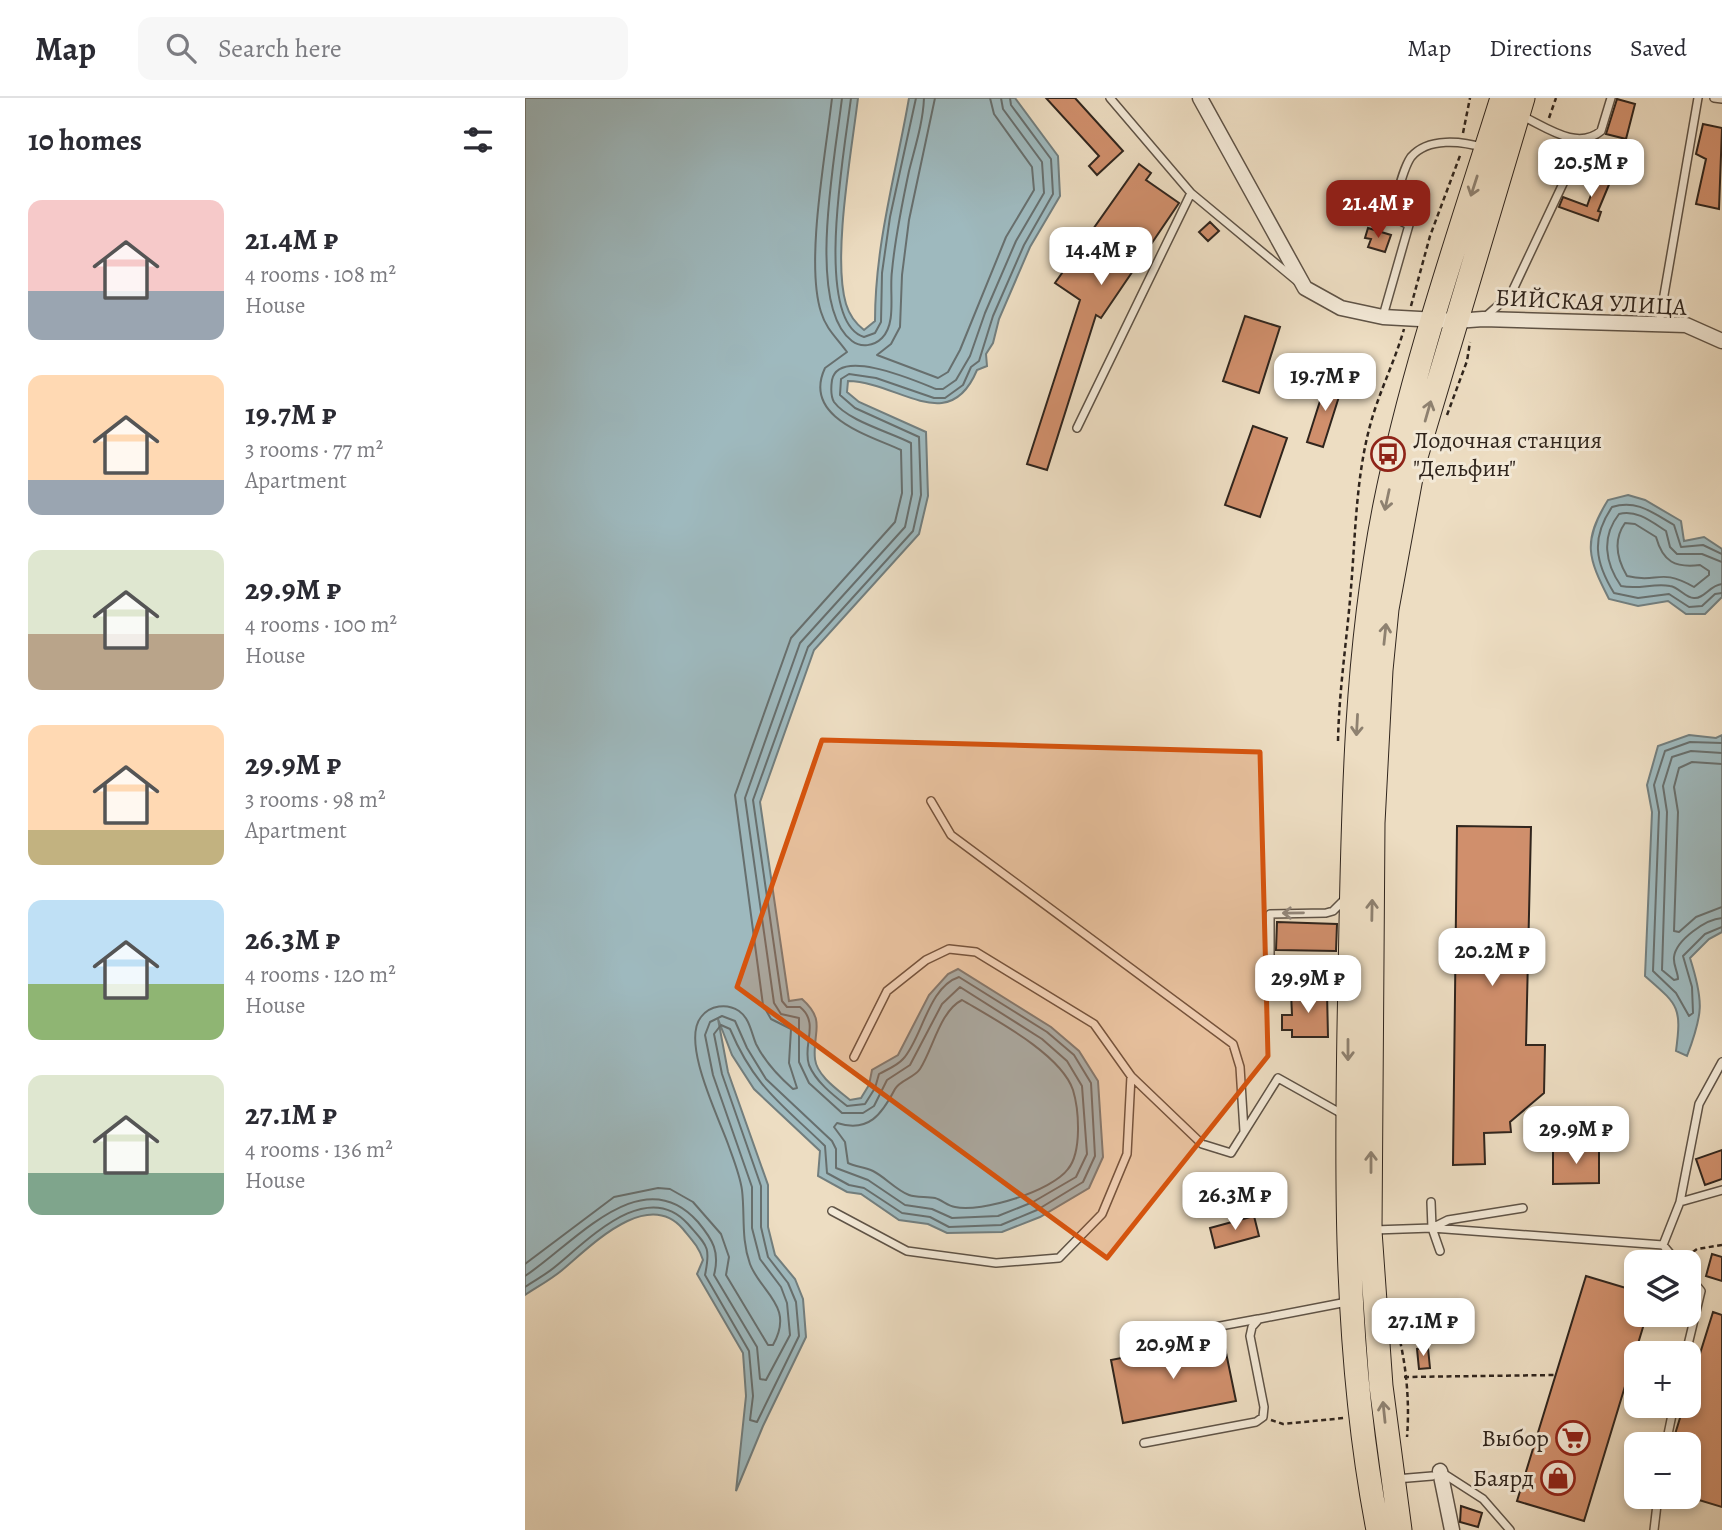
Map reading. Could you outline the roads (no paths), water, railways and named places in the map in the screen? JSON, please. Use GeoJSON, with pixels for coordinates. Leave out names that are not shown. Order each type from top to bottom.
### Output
{"type":"FeatureCollection","features":[{"type":"Feature","properties":{"kind":"main road"},"geometry":{"type":"LineString","coordinates":[[1378,1530],[1365,1444],[1353,1301],[1348,1117],[1358,709],[1371,591],[1386,501],[1433,319],[1514,103]]}},
{"type":"Feature","properties":{"kind":"main road"},"geometry":{"type":"LineString","coordinates":[[1400,1530],[1381,1386],[1370,1231],[1373,824],[1381,670],[1387,609],[1413,467],[1456,321],[1496,152]]}},
{"type":"Feature","properties":{"kind":"street"},"geometry":{"type":"LineString","coordinates":[[1200,98],[1305,288]]}},
{"type":"Feature","properties":{"kind":"street","name":"БИЙСКАЯ УЛИЦА"},"geometry":{"type":"LineString","coordinates":[[1305,288],[1342,309],[1383,317],[1686,325],[1722,341]]}},
{"type":"Feature","properties":{"kind":"street"},"geometry":{"type":"LineString","coordinates":[[1436,1473],[1452,1530]]}},
{"type":"Feature","properties":{"kind":"lane"},"geometry":{"type":"LineString","coordinates":[[1110,98],[1191,193],[1305,288]]}},
{"type":"Feature","properties":{"kind":"lane"},"geometry":{"type":"LineString","coordinates":[[1514,103],[1546,127],[1570,139],[1583,140],[1601,131],[1611,98]]}},
{"type":"Feature","properties":{"kind":"lane"},"geometry":{"type":"LineString","coordinates":[[1659,324],[1698,98]]}},
{"type":"Feature","properties":{"kind":"lane"},"geometry":{"type":"LineString","coordinates":[[1714,98],[1722,99]]}},
{"type":"Feature","properties":{"kind":"lane"},"geometry":{"type":"LineString","coordinates":[[1483,319],[1511,294],[1568,173],[1574,155],[1570,139]]}},
{"type":"Feature","properties":{"kind":"lane"},"geometry":{"type":"LineString","coordinates":[[1383,317],[1409,225],[1394,218],[1392,209],[1410,159],[1421,148],[1442,143],[1464,142],[1496,152]]}},
{"type":"Feature","properties":{"kind":"lane"},"geometry":{"type":"LineString","coordinates":[[1077,428],[1191,193]]}},
{"type":"Feature","properties":{"kind":"lane"},"geometry":{"type":"LineString","coordinates":[[931,802],[951,835],[1233,1044],[1240,1067],[1244,1132]]}},
{"type":"Feature","properties":{"kind":"lane"},"geometry":{"type":"LineString","coordinates":[[1350,977],[1343,967],[1270,965],[1270,914],[1326,913],[1333,911],[1352,891]]}},
{"type":"Feature","properties":{"kind":"lane"},"geometry":{"type":"LineString","coordinates":[[854,1058],[887,991],[926,960],[949,949],[976,952],[1094,1024],[1131,1076],[1202,1144],[1231,1153],[1278,1078],[1348,1117]]}},
{"type":"Feature","properties":{"kind":"lane"},"geometry":{"type":"LineString","coordinates":[[1664,1245],[1680,1202],[1699,1104],[1722,1062]]}},
{"type":"Feature","properties":{"kind":"lane"},"geometry":{"type":"LineString","coordinates":[[832,1212],[907,1251],[996,1263],[1059,1258],[1102,1214],[1127,1154],[1131,1076]]}},
{"type":"Feature","properties":{"kind":"lane"},"geometry":{"type":"LineString","coordinates":[[1680,1202],[1722,1190]]}},
{"type":"Feature","properties":{"kind":"lane"},"geometry":{"type":"LineString","coordinates":[[1431,1202],[1431,1228],[1440,1251]]}},
{"type":"Feature","properties":{"kind":"lane"},"geometry":{"type":"LineString","coordinates":[[1431,1228],[1448,1220],[1523,1208]]}},
{"type":"Feature","properties":{"kind":"lane"},"geometry":{"type":"LineString","coordinates":[[1370,1231],[1431,1228],[1664,1245],[1668,1250]]}},
{"type":"Feature","properties":{"kind":"lane"},"geometry":{"type":"LineString","coordinates":[[1129,1343],[1353,1301]]}},
{"type":"Feature","properties":{"kind":"lane"},"geometry":{"type":"LineString","coordinates":[[1144,1443],[1256,1422],[1263,1417],[1264,1407],[1250,1336],[1252,1327],[1259,1319]]}},
{"type":"Feature","properties":{"kind":"lane"},"geometry":{"type":"LineString","coordinates":[[1392,1480],[1436,1473],[1483,1499],[1510,1530]]}},
{"type":"Feature","properties":{"kind":"lane"},"geometry":{"type":"LineString","coordinates":[[1654,1530],[1656,1509]]}},
{"type":"Feature","properties":{"kind":"water"},"geometry":{"type":"Polygon","coordinates":[[[525,98],[858,98],[841,259],[846,304],[853,318],[864,330],[875,321],[882,236],[909,98],[1015,98],[1058,156],[1060,196],[1030,247],[999,319],[993,343],[986,354],[987,366],[977,370],[966,390],[952,400],[937,403],[848,381],[847,392],[859,402],[926,432],[928,496],[919,534],[814,650],[760,802],[789,1001],[802,999],[814,1014],[817,1028],[815,1059],[829,1082],[850,1100],[861,1098],[869,1085],[872,1070],[898,1055],[929,995],[948,974],[958,969],[1051,1027],[1079,1051],[1098,1081],[1103,1157],[1089,1188],[1040,1217],[1002,1232],[947,1233],[928,1224],[899,1220],[861,1194],[847,1192],[818,1176],[820,1151],[754,1089],[732,1055],[718,1019],[728,1072],[768,1185],[768,1227],[775,1255],[795,1279],[803,1299],[806,1337],[763,1426],[736,1491],[746,1396],[743,1353],[697,1274],[703,1260],[683,1229],[669,1218],[653,1214],[619,1225],[557,1274],[525,1295],[525,98]]]}},
{"type":"Feature","properties":{"kind":"water"},"geometry":{"type":"Polygon","coordinates":[[[1628,495],[1645,500],[1681,521],[1684,541],[1704,537],[1722,549],[1722,597],[1705,614],[1686,614],[1668,601],[1638,606],[1609,599],[1596,572],[1591,539],[1608,500],[1628,495]]]}},
{"type":"Feature","properties":{"kind":"water"},"geometry":{"type":"Polygon","coordinates":[[[1689,735],[1716,738],[1722,735],[1722,932],[1709,939],[1690,958],[1698,986],[1700,1008],[1687,1056],[1676,1051],[1678,1015],[1675,1008],[1665,994],[1645,976],[1652,812],[1647,785],[1658,746],[1689,735]]]}},
{"type":"Feature","properties":{"kind":"place","name":"Лодочная станция \"Дельфин\""},"geometry":{"type":"Point","coordinates":[1388,454]}},
{"type":"Feature","properties":{"kind":"place","name":"Выбор"},"geometry":{"type":"Point","coordinates":[1573,1438]}},
{"type":"Feature","properties":{"kind":"place","name":"Баярд"},"geometry":{"type":"Point","coordinates":[1558,1478]}}]}
